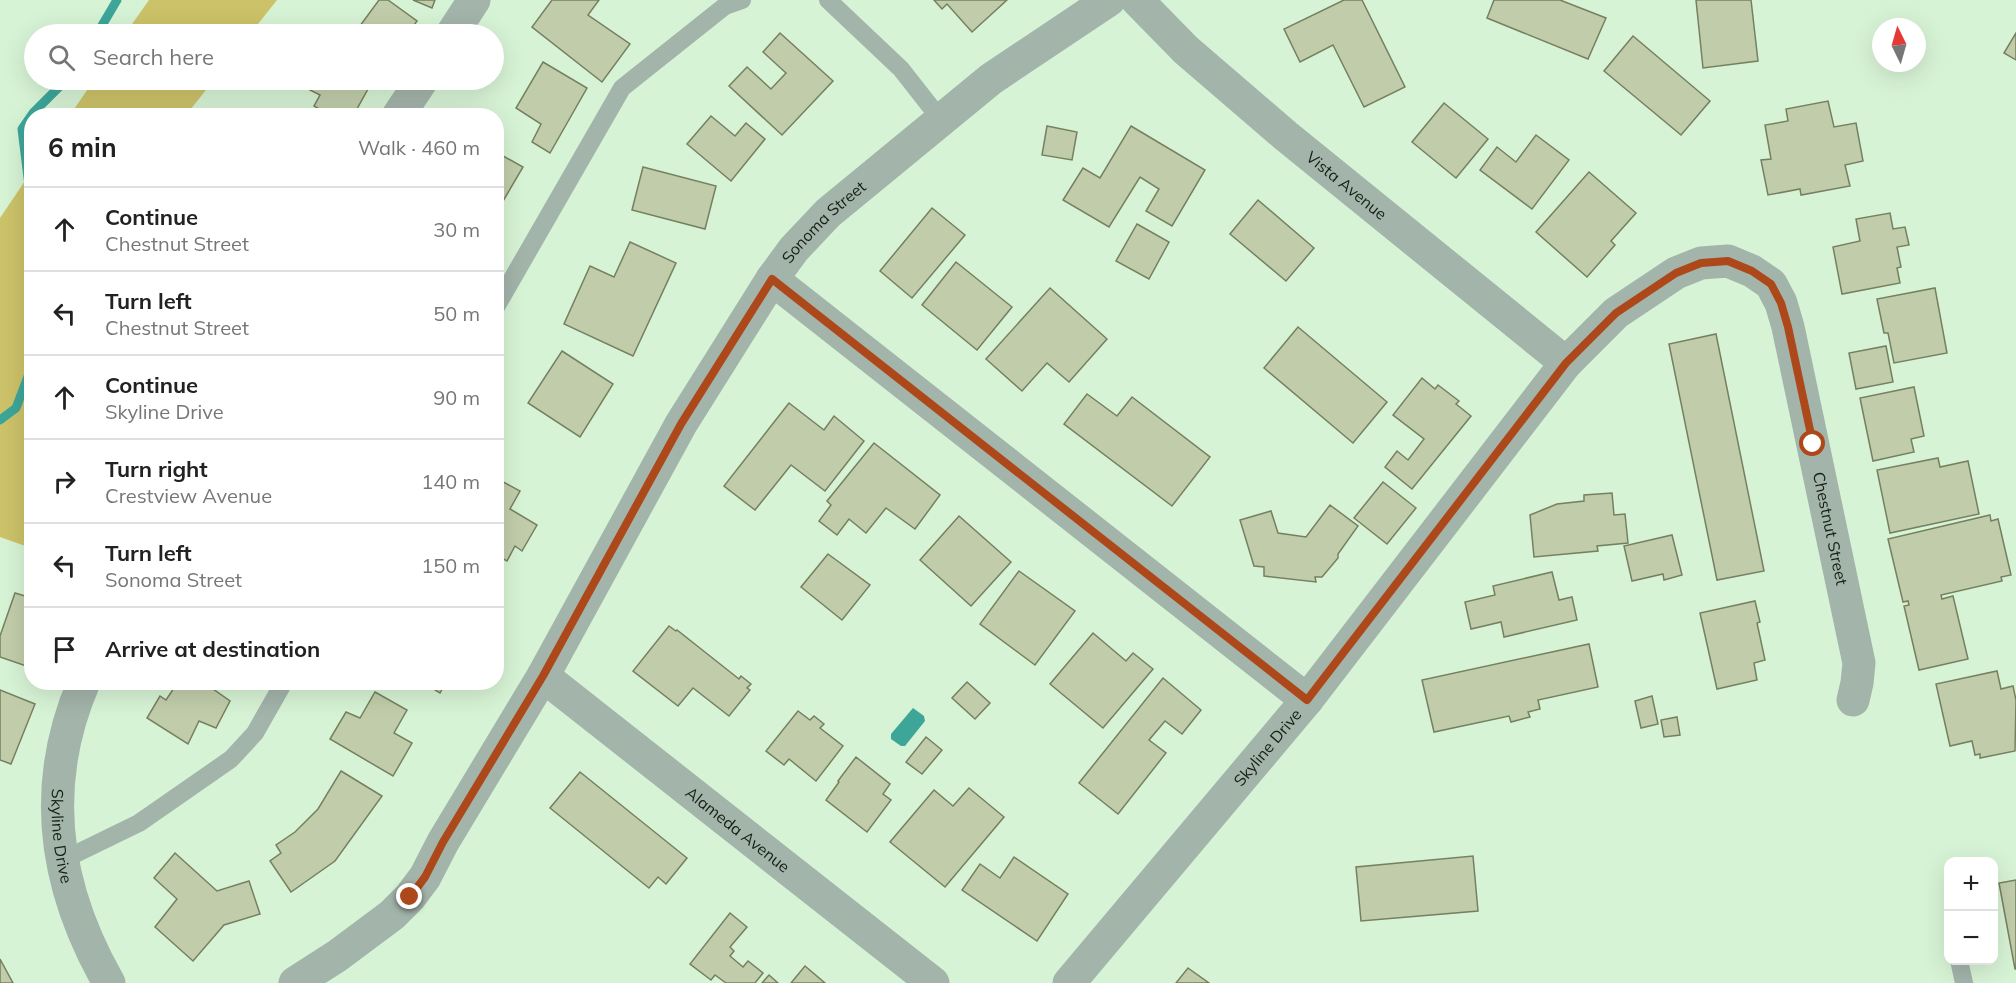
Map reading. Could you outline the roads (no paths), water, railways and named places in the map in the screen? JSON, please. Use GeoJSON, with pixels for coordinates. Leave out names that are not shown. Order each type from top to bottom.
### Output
{"type":"FeatureCollection","features":[{"type":"Feature","properties":{"kind":"street"},"geometry":{"type":"LineString","coordinates":[[458,24],[474,0]]}},
{"type":"Feature","properties":{"kind":"street","name":"Sonoma Street"},"geometry":{"type":"LineString","coordinates":[[294,983],[337,956],[392,915],[425,877],[443,842],[543,676],[681,424],[772,279],[794,249],[828,213],[991,79],[1108,0]]}},
{"type":"Feature","properties":{"kind":"street","name":"Vista Avenue"},"geometry":{"type":"LineString","coordinates":[[1137,0],[1186,50],[1286,136],[1566,363]]}},
{"type":"Feature","properties":{"kind":"street"},"geometry":{"type":"LineString","coordinates":[[403,108],[415,90]]}},
{"type":"Feature","properties":{"kind":"street","name":"Chestnut Street"},"geometry":{"type":"LineString","coordinates":[[1566,363],[1616,313],[1676,273],[1701,263],[1728,261],[1752,271],[1771,284],[1781,303],[1788,327],[1858,663],[1853,700]]}},
{"type":"Feature","properties":{"kind":"street"},"geometry":{"type":"LineString","coordinates":[[772,279],[1307,700]]}},
{"type":"Feature","properties":{"kind":"street","name":"Skyline Drive"},"geometry":{"type":"LineString","coordinates":[[1069,983],[1307,700],[1566,363]]}},
{"type":"Feature","properties":{"kind":"street","name":"Alameda Avenue"},"geometry":{"type":"LineString","coordinates":[[543,676],[933,983]]}},
{"type":"Feature","properties":{"kind":"street","name":"Skyline Drive"},"geometry":{"type":"LineString","coordinates":[[81,690],[70,724],[59,772],[57,812],[63,860],[72,903],[81,929],[109,983]]}},
{"type":"Feature","properties":{"kind":"lane"},"geometry":{"type":"LineString","coordinates":[[504,293],[622,88],[725,6],[742,0]]}},
{"type":"Feature","properties":{"kind":"lane"},"geometry":{"type":"LineString","coordinates":[[828,0],[901,69],[940,120]]}},
{"type":"Feature","properties":{"kind":"lane"},"geometry":{"type":"LineString","coordinates":[[63,860],[139,823],[231,759],[255,733],[279,690]]}},
{"type":"Feature","properties":{"kind":"lane"},"geometry":{"type":"LineString","coordinates":[[1960,965],[1964,983]]}},
{"type":"Feature","properties":{"kind":"water"},"geometry":{"type":"Polygon","coordinates":[[[913,708],[924,716],[925,721],[905,746],[901,746],[891,739],[891,734],[913,708]]]}},
{"type":"Feature","properties":{"kind":"waterway"},"geometry":{"type":"LineString","coordinates":[[103,24],[117,0]]}},
{"type":"Feature","properties":{"kind":"waterway"},"geometry":{"type":"LineString","coordinates":[[38,108],[56,90]]}},
{"type":"Feature","properties":{"kind":"waterway"},"geometry":{"type":"LineString","coordinates":[[24,126],[22,129],[24,145]]}},
{"type":"Feature","properties":{"kind":"waterway"},"geometry":{"type":"LineString","coordinates":[[0,420],[16,408],[24,387]]}}]}
